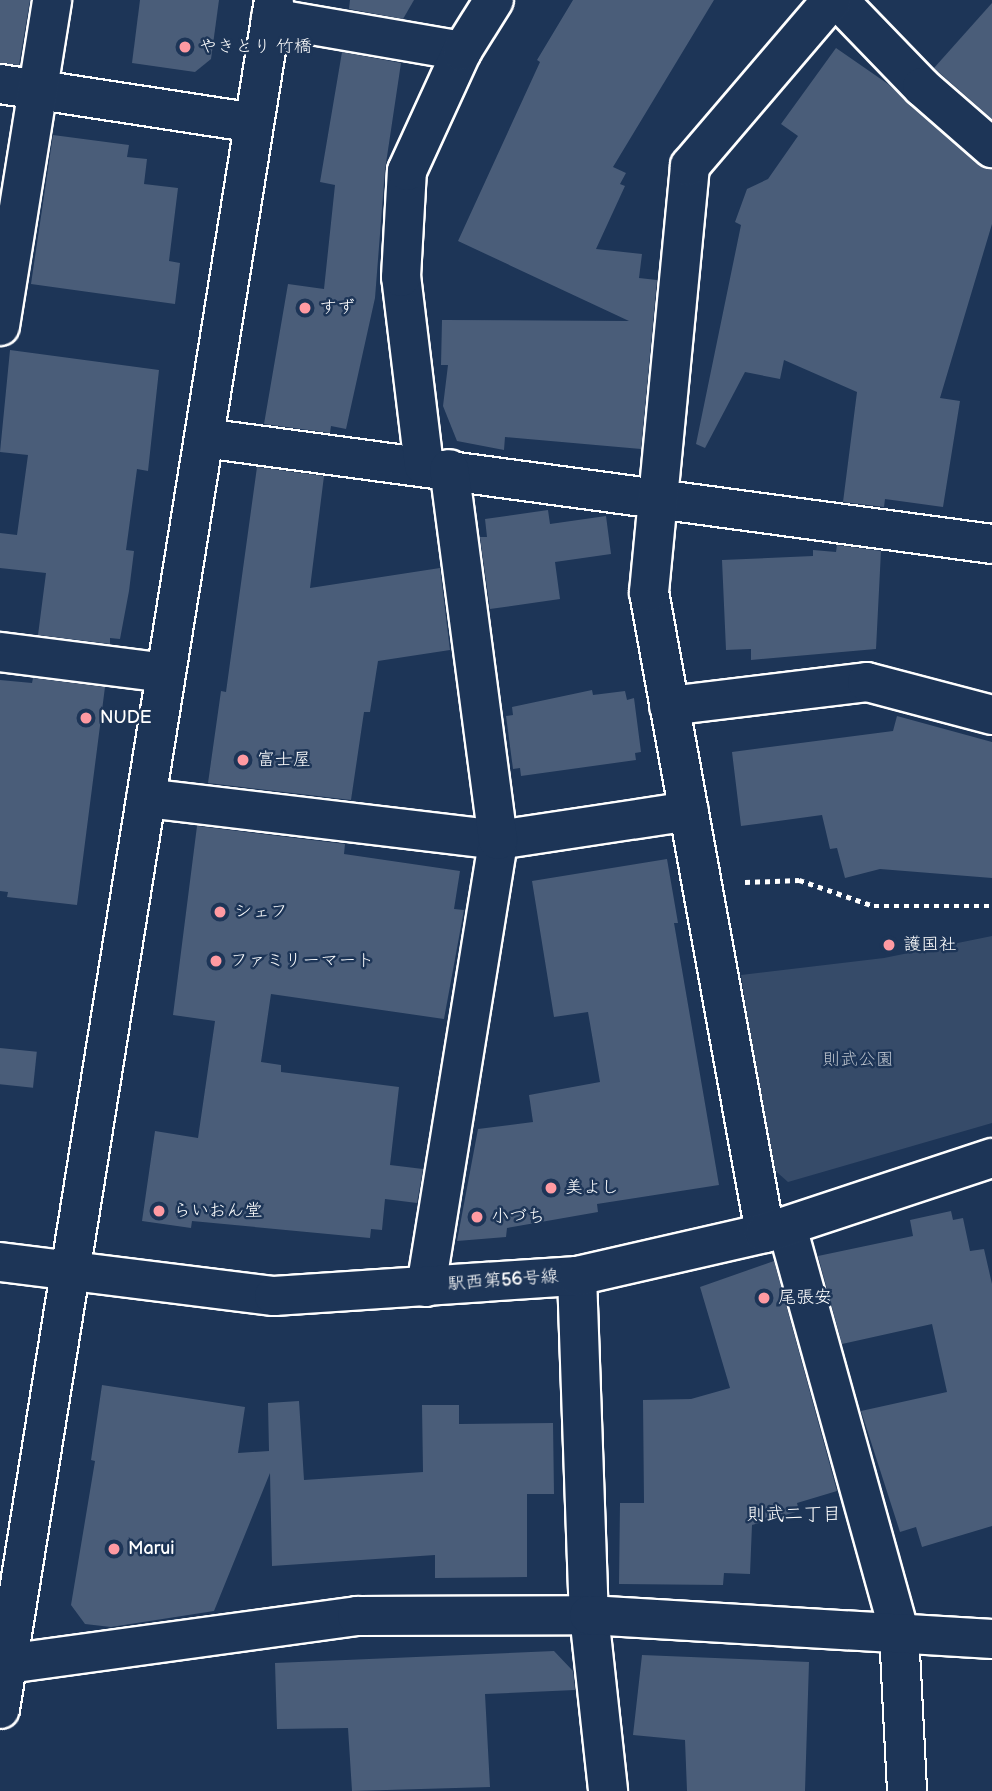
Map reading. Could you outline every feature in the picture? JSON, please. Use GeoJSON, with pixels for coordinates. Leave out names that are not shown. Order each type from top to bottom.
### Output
{"type":"FeatureCollection","features":[{"type":"Feature","properties":{"kind":"street"},"geometry":{"type":"LineString","coordinates":[[0,326],[52,0]]}},
{"type":"Feature","properties":{"kind":"street"},"geometry":{"type":"LineString","coordinates":[[426,1287],[498,841],[437,468],[401,277],[407,171],[462,51],[494,0]]}},
{"type":"Feature","properties":{"kind":"street"},"geometry":{"type":"LineString","coordinates":[[832,0],[690,166],[649,592],[702,883],[776,1230],[899,1632],[907,1791]]}},
{"type":"Feature","properties":{"kind":"street"},"geometry":{"type":"LineString","coordinates":[[838,0],[922,87],[992,148]]}},
{"type":"Feature","properties":{"kind":"street"},"geometry":{"type":"LineString","coordinates":[[0,1709],[273,9],[462,51]]}},
{"type":"Feature","properties":{"kind":"street"},"geometry":{"type":"LineString","coordinates":[[0,84],[254,123]]}},
{"type":"Feature","properties":{"kind":"street"},"geometry":{"type":"LineString","coordinates":[[204,438],[992,544]]}},
{"type":"Feature","properties":{"kind":"street"},"geometry":{"type":"LineString","coordinates":[[0,652],[166,673]]}},
{"type":"Feature","properties":{"kind":"street"},"geometry":{"type":"LineString","coordinates":[[669,706],[867,682],[992,715]]}},
{"type":"Feature","properties":{"kind":"street"},"geometry":{"type":"LineString","coordinates":[[146,798],[498,841],[689,811]]}},
{"type":"Feature","properties":{"kind":"street","name":"駅西第56号線"},"geometry":{"type":"LineString","coordinates":[[0,1262],[274,1296],[577,1276],[776,1230],[992,1158]]}},
{"type":"Feature","properties":{"kind":"street"},"geometry":{"type":"LineString","coordinates":[[577,1276],[598,1790]]}},
{"type":"Feature","properties":{"kind":"street"},"geometry":{"type":"LineString","coordinates":[[7,1664],[357,1616],[589,1615],[992,1639]]}},
{"type":"Feature","properties":{"kind":"path"},"geometry":{"type":"LineString","coordinates":[[702,883],[799,880],[874,906],[992,906]]}},
{"type":"Feature","properties":{"kind":"green space","name":"則武公園"},"geometry":{"type":"Polygon","coordinates":[[[992,936],[992,1123],[788,1182],[770,1166],[741,975],[884,958],[992,936]]]}},
{"type":"Feature","properties":{"kind":"building"},"geometry":{"type":"Polygon","coordinates":[[[0,0],[30,0],[19,65],[0,63],[0,0]]]}},
{"type":"Feature","properties":{"kind":"building"},"geometry":{"type":"Polygon","coordinates":[[[140,0],[219,0],[211,59],[195,72],[132,63],[140,0]]]}},
{"type":"Feature","properties":{"kind":"building"},"geometry":{"type":"Polygon","coordinates":[[[350,0],[414,0],[403,19],[349,9],[350,0]]]}},
{"type":"Feature","properties":{"kind":"building"},"geometry":{"type":"Polygon","coordinates":[[[573,0],[714,0],[613,167],[626,173],[620,184],[625,186],[596,249],[642,254],[639,278],[657,280],[641,449],[505,437],[504,450],[457,441],[443,406],[448,365],[441,365],[442,320],[629,321],[458,241],[540,62],[537,60],[573,0]]]}},
{"type":"Feature","properties":{"kind":"building"},"geometry":{"type":"Polygon","coordinates":[[[992,3],[992,119],[934,68],[992,3]]]}},
{"type":"Feature","properties":{"kind":"building"},"geometry":{"type":"Polygon","coordinates":[[[836,48],[888,84],[978,164],[992,169],[992,224],[940,398],[960,401],[943,507],[885,499],[884,507],[843,502],[857,392],[784,360],[780,379],[745,372],[705,448],[696,444],[741,225],[735,222],[747,189],[768,179],[798,136],[781,124],[836,48]]]}},
{"type":"Feature","properties":{"kind":"building"},"geometry":{"type":"Polygon","coordinates":[[[342,52],[401,63],[385,170],[375,298],[346,429],[331,426],[330,433],[264,424],[288,284],[324,289],[335,185],[320,182],[342,52]]]}},
{"type":"Feature","properties":{"kind":"building"},"geometry":{"type":"Polygon","coordinates":[[[53,135],[129,145],[127,157],[147,159],[144,184],[178,188],[169,261],[180,263],[175,304],[31,284],[53,135]]]}},
{"type":"Feature","properties":{"kind":"building"},"geometry":{"type":"Polygon","coordinates":[[[10,350],[159,370],[148,471],[137,469],[126,550],[134,551],[129,591],[120,639],[110,638],[110,644],[38,635],[46,573],[0,568],[0,533],[17,535],[28,455],[0,452],[10,350]]]}},
{"type":"Feature","properties":{"kind":"building"},"geometry":{"type":"Polygon","coordinates":[[[257,467],[324,476],[310,588],[440,568],[450,650],[378,661],[370,712],[364,712],[351,800],[208,783],[221,691],[226,692],[257,467]]]}},
{"type":"Feature","properties":{"kind":"building"},"geometry":{"type":"Polygon","coordinates":[[[548,510],[550,524],[606,516],[611,554],[555,562],[560,599],[490,609],[480,537],[487,537],[485,519],[548,510]]]}},
{"type":"Feature","properties":{"kind":"building"},"geometry":{"type":"Polygon","coordinates":[[[837,545],[881,551],[876,649],[751,660],[751,649],[726,650],[722,560],[813,556],[813,550],[836,552],[837,545]]]}},
{"type":"Feature","properties":{"kind":"building"},"geometry":{"type":"Polygon","coordinates":[[[33,678],[105,687],[77,905],[7,897],[8,892],[0,891],[0,680],[32,683],[33,678]]]}},
{"type":"Feature","properties":{"kind":"building"},"geometry":{"type":"Polygon","coordinates":[[[592,690],[593,695],[625,691],[627,700],[634,698],[641,752],[635,753],[636,760],[521,776],[520,768],[513,769],[506,716],[513,715],[512,707],[592,690]]]}},
{"type":"Feature","properties":{"kind":"building"},"geometry":{"type":"Polygon","coordinates":[[[897,716],[992,742],[992,878],[880,869],[845,878],[837,848],[830,849],[822,815],[741,826],[732,752],[893,731],[897,716]]]}},
{"type":"Feature","properties":{"kind":"building"},"geometry":{"type":"Polygon","coordinates":[[[197,826],[345,844],[344,854],[460,871],[454,909],[464,910],[444,1019],[271,994],[261,1062],[281,1065],[281,1072],[399,1087],[390,1165],[423,1169],[417,1203],[385,1199],[382,1230],[371,1229],[370,1238],[192,1221],[191,1228],[142,1221],[155,1131],[198,1138],[215,1021],[173,1015],[197,826]]]}},
{"type":"Feature","properties":{"kind":"building"},"geometry":{"type":"Polygon","coordinates":[[[667,859],[678,923],[674,923],[719,1185],[597,1204],[598,1212],[507,1228],[506,1237],[457,1241],[478,1129],[533,1122],[529,1095],[600,1082],[588,1012],[554,1017],[532,881],[667,859]]]}},
{"type":"Feature","properties":{"kind":"building"},"geometry":{"type":"Polygon","coordinates":[[[0,1048],[37,1052],[33,1088],[0,1084],[0,1048]]]}},
{"type":"Feature","properties":{"kind":"building"},"geometry":{"type":"Polygon","coordinates":[[[951,1211],[953,1220],[963,1218],[970,1251],[984,1249],[992,1284],[992,1526],[922,1547],[916,1527],[900,1532],[861,1411],[947,1392],[932,1324],[842,1344],[818,1256],[913,1236],[910,1220],[951,1211]]]}},
{"type":"Feature","properties":{"kind":"building"},"geometry":{"type":"Polygon","coordinates":[[[774,1261],[837,1491],[797,1503],[799,1511],[752,1525],[750,1574],[724,1573],[723,1585],[619,1584],[620,1503],[644,1503],[643,1400],[691,1399],[730,1388],[700,1287],[774,1261]]]}},
{"type":"Feature","properties":{"kind":"building"},"geometry":{"type":"Polygon","coordinates":[[[102,1385],[245,1407],[238,1453],[269,1451],[268,1403],[299,1401],[304,1480],[423,1472],[422,1405],[459,1405],[459,1424],[553,1423],[554,1494],[527,1494],[527,1577],[435,1578],[435,1555],[272,1566],[270,1473],[214,1611],[111,1627],[85,1624],[71,1605],[95,1461],[91,1460],[102,1385]]]}},
{"type":"Feature","properties":{"kind":"building"},"geometry":{"type":"Polygon","coordinates":[[[554,1651],[573,1671],[575,1690],[485,1694],[490,1787],[352,1791],[348,1728],[277,1729],[275,1663],[554,1651]]]}},
{"type":"Feature","properties":{"kind":"building"},"geometry":{"type":"Polygon","coordinates":[[[642,1655],[809,1662],[805,1791],[687,1791],[685,1740],[633,1735],[642,1655]]]}},
{"type":"Feature","properties":{"kind":"place","name":"やきとり 竹橋"},"geometry":{"type":"Point","coordinates":[185,47]}},
{"type":"Feature","properties":{"kind":"place","name":"すず"},"geometry":{"type":"Point","coordinates":[305,308]}},
{"type":"Feature","properties":{"kind":"place","name":"NUDE"},"geometry":{"type":"Point","coordinates":[86,718]}},
{"type":"Feature","properties":{"kind":"place","name":"富士屋"},"geometry":{"type":"Point","coordinates":[243,760]}},
{"type":"Feature","properties":{"kind":"place","name":"シェフ"},"geometry":{"type":"Point","coordinates":[220,912]}},
{"type":"Feature","properties":{"kind":"place","name":"護国社"},"geometry":{"type":"Point","coordinates":[889,945]}},
{"type":"Feature","properties":{"kind":"place","name":"ファミリーマート"},"geometry":{"type":"Point","coordinates":[216,961]}},
{"type":"Feature","properties":{"kind":"place","name":"美よし"},"geometry":{"type":"Point","coordinates":[551,1188]}},
{"type":"Feature","properties":{"kind":"place","name":"らいおん堂"},"geometry":{"type":"Point","coordinates":[159,1211]}},
{"type":"Feature","properties":{"kind":"place","name":"小づち"},"geometry":{"type":"Point","coordinates":[477,1217]}},
{"type":"Feature","properties":{"kind":"place","name":"尾張安"},"geometry":{"type":"Point","coordinates":[764,1298]}},
{"type":"Feature","properties":{"kind":"place","name":"Marui"},"geometry":{"type":"Point","coordinates":[114,1549]}},
{"type":"Feature","properties":{"kind":"district","name":"則武二丁目"},"geometry":{"type":"Point","coordinates":[794,1515]}}]}
